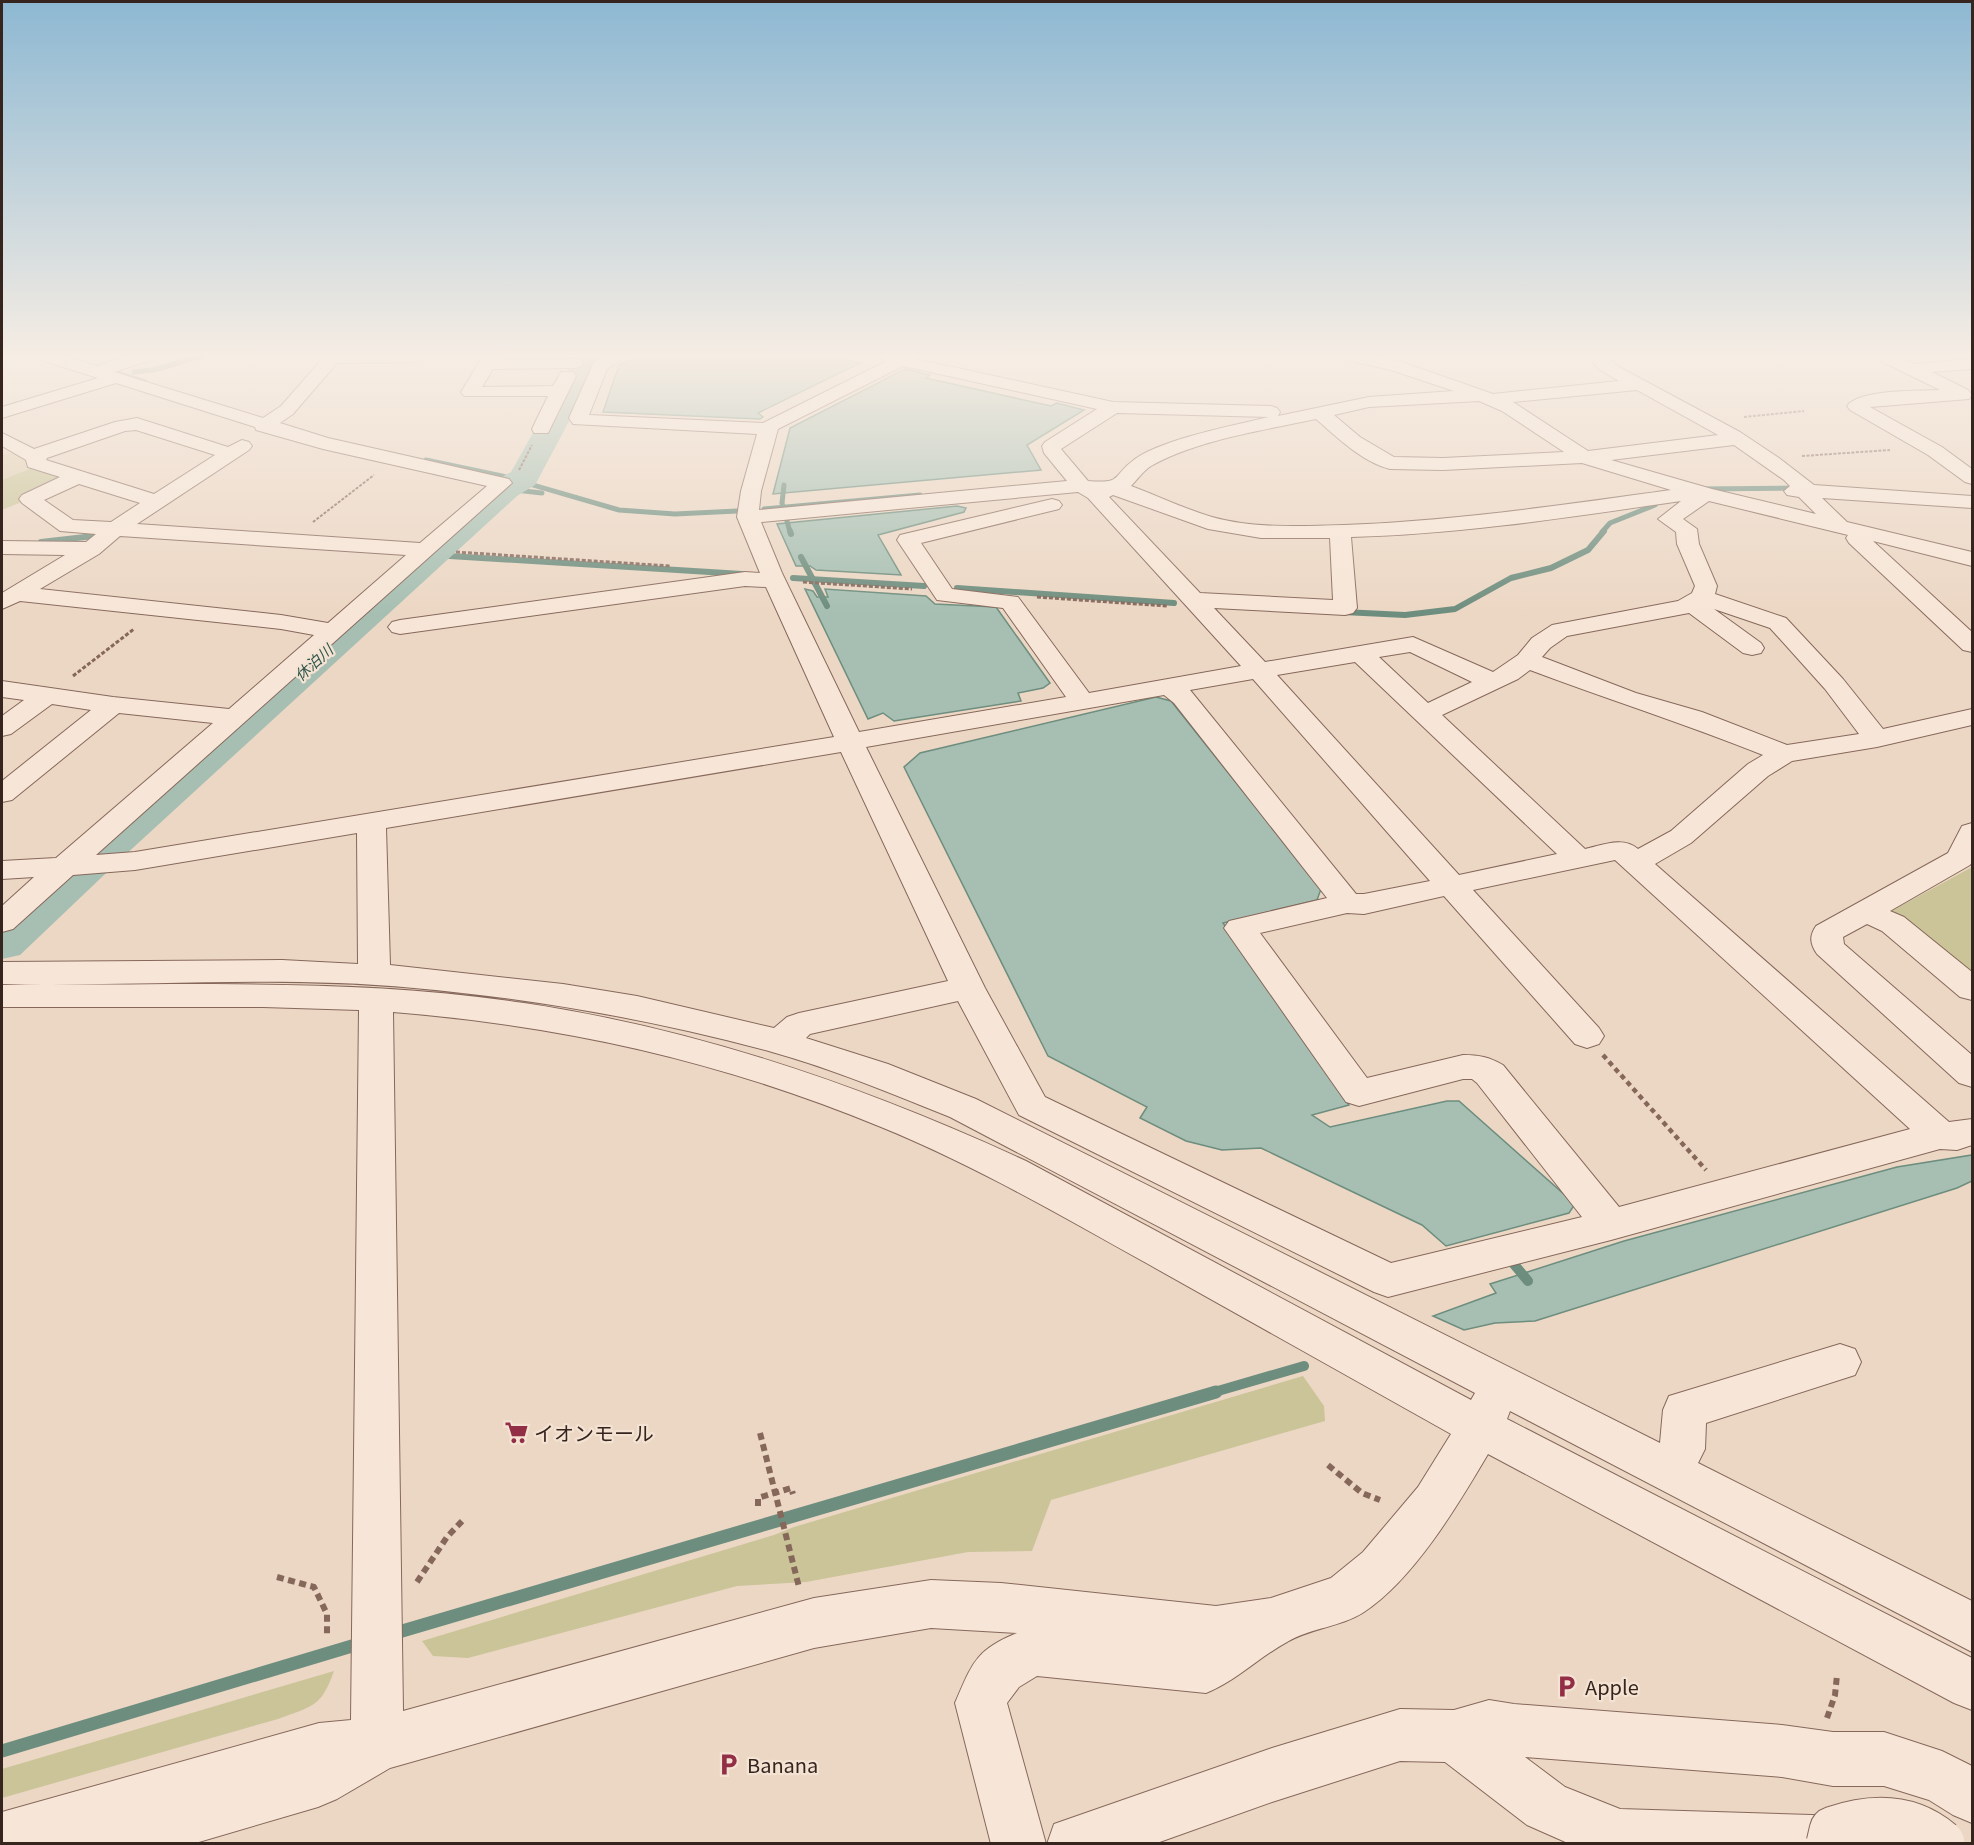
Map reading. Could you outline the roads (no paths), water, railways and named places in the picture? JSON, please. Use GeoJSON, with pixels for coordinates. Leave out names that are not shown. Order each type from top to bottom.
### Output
{"type":"FeatureCollection","features":[{"type":"Feature","properties":{"kind":"street"},"geometry":{"type":"LineString","coordinates":[[8,442],[37,458]]}},
{"type":"Feature","properties":{"kind":"street"},"geometry":{"type":"LineString","coordinates":[[74,442],[38,454],[35,463],[157,502]]}},
{"type":"Feature","properties":{"kind":"street"},"geometry":{"type":"LineString","coordinates":[[194,442],[231,454]]}},
{"type":"Feature","properties":{"kind":"street"},"geometry":{"type":"LineString","coordinates":[[10,598],[91,549],[117,528],[247,442]]}},
{"type":"Feature","properties":{"kind":"street"},"geometry":{"type":"LineString","coordinates":[[2,922],[69,867],[233,717],[502,483],[326,442]]}},
{"type":"Feature","properties":{"kind":"street"},"geometry":{"type":"LineString","coordinates":[[764,442],[751,491],[748,517],[775,581],[850,742],[968,988],[1020,1118],[1372,1317],[1972,1627]]}},
{"type":"Feature","properties":{"kind":"street"},"geometry":{"type":"LineString","coordinates":[[1058,442],[1051,449],[1097,490],[1196,604],[1587,1036]]}},
{"type":"Feature","properties":{"kind":"street"},"geometry":{"type":"LineString","coordinates":[[1083,702],[1010,602],[945,596],[908,540],[1097,490],[1142,463],[1177,447],[1197,442]]}},
{"type":"Feature","properties":{"kind":"street"},"geometry":{"type":"LineString","coordinates":[[1355,442],[1390,463],[1443,464],[1584,457],[1709,442]]}},
{"type":"Feature","properties":{"kind":"street"},"geometry":{"type":"LineString","coordinates":[[1560,442],[1584,457],[1714,495],[1972,559]]}},
{"type":"Feature","properties":{"kind":"street"},"geometry":{"type":"LineString","coordinates":[[1740,442],[1783,467],[1808,490],[1808,495],[1838,525]]}},
{"type":"Feature","properties":{"kind":"street"},"geometry":{"type":"LineString","coordinates":[[1919,442],[1972,478]]}},
{"type":"Feature","properties":{"kind":"street"},"geometry":{"type":"LineString","coordinates":[[80,476],[29,499],[68,526],[425,550]]}},
{"type":"Feature","properties":{"kind":"street"},"geometry":{"type":"LineString","coordinates":[[748,517],[1097,490],[1223,526],[1278,533],[1408,529],[1517,518],[1689,494],[1714,495],[1808,490],[1972,502]]}},
{"type":"Feature","properties":{"kind":"street"},"geometry":{"type":"LineString","coordinates":[[1424,711],[1436,709],[1493,682],[1527,660],[1542,643],[1560,630],[1685,607],[1697,600],[1706,586],[1688,544],[1686,529],[1669,519],[1714,495]]}},
{"type":"Feature","properties":{"kind":"street"},"geometry":{"type":"LineString","coordinates":[[1860,531],[1857,538],[1972,645]]}},
{"type":"Feature","properties":{"kind":"street"},"geometry":{"type":"LineString","coordinates":[[1196,604],[1345,608],[1340,532]]}},
{"type":"Feature","properties":{"kind":"street"},"geometry":{"type":"LineString","coordinates":[[2,547],[189,552]]}},
{"type":"Feature","properties":{"kind":"street"},"geometry":{"type":"LineString","coordinates":[[400,627],[745,579],[775,581]]}},
{"type":"Feature","properties":{"kind":"street"},"geometry":{"type":"LineString","coordinates":[[10,598],[160,608],[318,627],[332,631]]}},
{"type":"Feature","properties":{"kind":"street"},"geometry":{"type":"LineString","coordinates":[[1697,600],[1752,648]]}},
{"type":"Feature","properties":{"kind":"street"},"geometry":{"type":"LineString","coordinates":[[1697,600],[1778,623],[1834,684],[1877,739]]}},
{"type":"Feature","properties":{"kind":"street"},"geometry":{"type":"LineString","coordinates":[[2,870],[109,863],[371,822],[1413,644],[1493,682]]}},
{"type":"Feature","properties":{"kind":"street"},"geometry":{"type":"LineString","coordinates":[[1360,653],[1578,858]]}},
{"type":"Feature","properties":{"kind":"street"},"geometry":{"type":"LineString","coordinates":[[1527,660],[1627,698],[1693,718],[1784,754]]}},
{"type":"Feature","properties":{"kind":"street"},"geometry":{"type":"LineString","coordinates":[[1170,687],[1183,698],[1347,903]]}},
{"type":"Feature","properties":{"kind":"street"},"geometry":{"type":"LineString","coordinates":[[2,689],[113,705],[233,717]]}},
{"type":"Feature","properties":{"kind":"street"},"geometry":{"type":"LineString","coordinates":[[2,728],[46,696]]}},
{"type":"Feature","properties":{"kind":"street"},"geometry":{"type":"LineString","coordinates":[[2,794],[113,705]]}},
{"type":"Feature","properties":{"kind":"street"},"geometry":{"type":"LineString","coordinates":[[1636,863],[1681,837],[1758,770],[1784,754],[1877,739],[1972,717]]}},
{"type":"Feature","properties":{"kind":"street"},"geometry":{"type":"LineString","coordinates":[[371,822],[374,964],[377,1746]]}},
{"type":"Feature","properties":{"kind":"street"},"geometry":{"type":"LineString","coordinates":[[1970,846],[1959,859],[1827,933],[1828,947],[1972,1074]]}},
{"type":"Feature","properties":{"kind":"street"},"geometry":{"type":"LineString","coordinates":[[1611,1225],[1490,1074],[1478,1067],[1463,1067],[1359,1093],[1240,928],[1347,903],[1364,904],[1621,850],[1956,1133]]}},
{"type":"Feature","properties":{"kind":"street"},"geometry":{"type":"LineString","coordinates":[[1865,911],[1893,924],[1972,989]]}},
{"type":"Feature","properties":{"kind":"street"},"geometry":{"type":"LineString","coordinates":[[2,973],[282,971],[658,1039],[845,1097],[955,1142],[1013,1171],[1557,1469],[1972,1685]]}},
{"type":"Feature","properties":{"kind":"street"},"geometry":{"type":"LineString","coordinates":[[2,996],[373,987],[424,978],[563,995],[637,1007],[781,1042],[875,1073],[963,1108],[1020,1118],[1388,1280],[1611,1225],[1956,1133]]}},
{"type":"Feature","properties":{"kind":"street"},"geometry":{"type":"LineString","coordinates":[[781,1042],[799,1025],[968,988]]}},
{"type":"Feature","properties":{"kind":"street"},"geometry":{"type":"LineString","coordinates":[[1671,1470],[1682,1449],[1685,1410],[1840,1362]]}},
{"type":"Feature","properties":{"kind":"street"},"geometry":{"type":"LineString","coordinates":[[2,1840],[319,1749],[377,1746],[814,1623],[931,1604],[1001,1607],[1216,1631],[1271,1623],[1316,1609],[1346,1596],[1380,1568],[1434,1502],[1480,1426],[1502,1384]]}},
{"type":"Feature","properties":{"kind":"street"},"geometry":{"type":"LineString","coordinates":[[1019,1844],[981,1704],[987,1685],[1015,1656],[1037,1651],[1206,1668],[1271,1623]]}},
{"type":"Feature","properties":{"kind":"street"},"geometry":{"type":"LineString","coordinates":[[1074,1844],[1272,1775],[1400,1735],[1454,1736],[1489,1726],[1660,1743],[1782,1750],[1833,1759],[1884,1760],[1942,1778],[1972,1796]]}},
{"type":"Feature","properties":{"kind":"street"},"geometry":{"type":"LineString","coordinates":[[1454,1736],[1546,1806],[1620,1837],[1845,1844]]}},
{"type":"Feature","properties":{"kind":"street"},"geometry":{"type":"LineString","coordinates":[[102,1842],[318,1780],[377,1746]]}},
{"type":"Feature","properties":{"kind":"street"},"geometry":{"type":"LineString","coordinates":[[1831,1844],[1834,1831],[1851,1824],[1874,1820],[1915,1827],[1931,1834],[1940,1844]]}},
{"type":"Feature","properties":{"kind":"waterway","name":"休泊川"},"geometry":{"type":"LineString","coordinates":[[2,943],[505,489],[524,478],[543,442]]}},
{"type":"Feature","properties":{"kind":"waterway"},"geometry":{"type":"LineString","coordinates":[[426,460],[502,476],[619,510],[675,514],[737,511]]}},
{"type":"Feature","properties":{"kind":"waterway"},"geometry":{"type":"LineString","coordinates":[[783,507],[784,485]]}},
{"type":"Feature","properties":{"kind":"waterway"},"geometry":{"type":"LineString","coordinates":[[1701,489],[1799,488]]}},
{"type":"Feature","properties":{"kind":"waterway"},"geometry":{"type":"LineString","coordinates":[[505,489],[542,493]]}},
{"type":"Feature","properties":{"kind":"waterway"},"geometry":{"type":"LineString","coordinates":[[783,507],[920,495]]}},
{"type":"Feature","properties":{"kind":"waterway"},"geometry":{"type":"LineString","coordinates":[[1602,532],[1610,523],[1655,505],[1660,500],[1659,497]]}},
{"type":"Feature","properties":{"kind":"waterway"},"geometry":{"type":"LineString","coordinates":[[764,509],[783,507]]}},
{"type":"Feature","properties":{"kind":"waterway"},"geometry":{"type":"LineString","coordinates":[[783,507],[790,532]]}},
{"type":"Feature","properties":{"kind":"waterway"},"geometry":{"type":"LineString","coordinates":[[1343,612],[1405,615],[1455,609],[1511,578],[1551,568],[1588,550],[1604,531]]}},
{"type":"Feature","properties":{"kind":"waterway"},"geometry":{"type":"LineString","coordinates":[[41,542],[94,536]]}},
{"type":"Feature","properties":{"kind":"waterway"},"geometry":{"type":"LineString","coordinates":[[433,555],[742,574]]}},
{"type":"Feature","properties":{"kind":"waterway"},"geometry":{"type":"LineString","coordinates":[[801,557],[813,579]]}},
{"type":"Feature","properties":{"kind":"waterway"},"geometry":{"type":"LineString","coordinates":[[793,578],[813,579]]}},
{"type":"Feature","properties":{"kind":"waterway"},"geometry":{"type":"LineString","coordinates":[[813,579],[924,586]]}},
{"type":"Feature","properties":{"kind":"waterway"},"geometry":{"type":"LineString","coordinates":[[813,579],[827,606]]}},
{"type":"Feature","properties":{"kind":"waterway"},"geometry":{"type":"LineString","coordinates":[[957,588],[1174,603]]}},
{"type":"Feature","properties":{"kind":"waterway"},"geometry":{"type":"LineString","coordinates":[[1513,1263],[1528,1281]]}},
{"type":"Feature","properties":{"kind":"waterway"},"geometry":{"type":"LineString","coordinates":[[1211,1393],[1304,1366]]}},
{"type":"Feature","properties":{"kind":"waterway"},"geometry":{"type":"LineString","coordinates":[[392,1634],[1216,1392]]}},
{"type":"Feature","properties":{"kind":"waterway"},"geometry":{"type":"LineString","coordinates":[[2,1751],[362,1643]]}},
{"type":"Feature","properties":{"kind":"place","name":"イオンモール"},"geometry":{"type":"Point","coordinates":[516,1432]}},
{"type":"Feature","properties":{"kind":"place","name":"Apple"},"geometry":{"type":"Point","coordinates":[1567,1686]}},
{"type":"Feature","properties":{"kind":"place","name":"Banana"},"geometry":{"type":"Point","coordinates":[729,1764]}}]}
